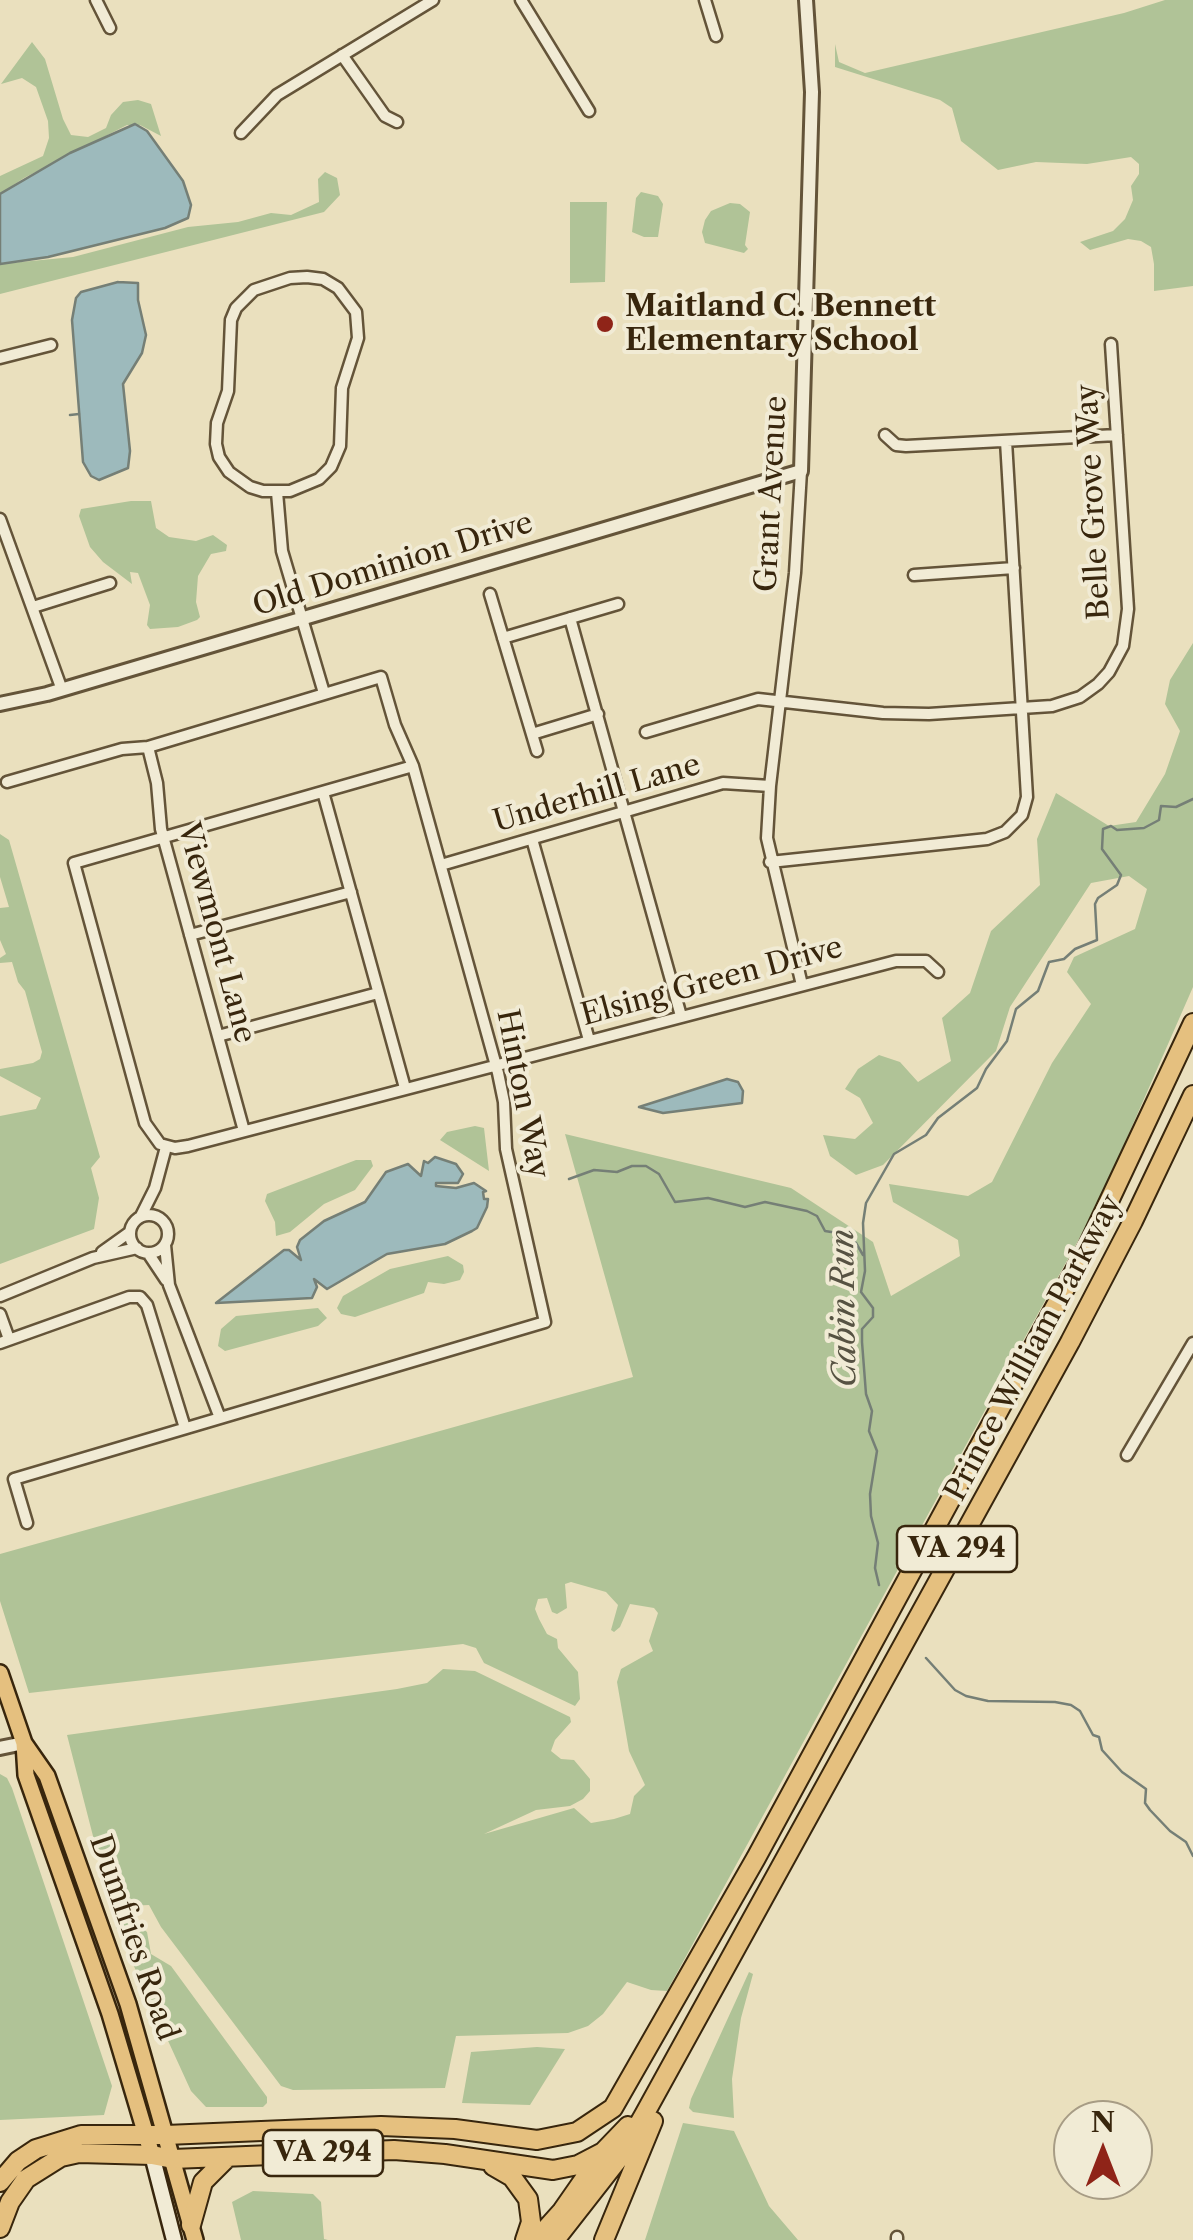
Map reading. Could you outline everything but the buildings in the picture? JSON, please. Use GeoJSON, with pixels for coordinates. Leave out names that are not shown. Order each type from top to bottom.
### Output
{"type":"FeatureCollection","features":[{"type":"Feature","properties":{"kind":"highway","name":"Prince William Parkway"},"geometry":{"type":"LineString","coordinates":[[719,1924],[1087,1248],[1188,1048],[1193,1023]]}},
{"type":"Feature","properties":{"kind":"highway","name":"Prince William Parkway"},"geometry":{"type":"LineString","coordinates":[[683,2042],[1070,1342],[1134,1222],[1193,1096]]}},
{"type":"Feature","properties":{"kind":"highway","name":"VA 294"},"geometry":{"type":"LineString","coordinates":[[146,2134],[380,2126],[537,2140],[577,2132],[605,2115],[624,2093],[719,1924]]}},
{"type":"Feature","properties":{"kind":"highway"},"geometry":{"type":"LineString","coordinates":[[536,2240],[562,2211],[603,2152],[712,1955],[719,1924]]}},
{"type":"Feature","properties":{"kind":"highway"},"geometry":{"type":"LineString","coordinates":[[604,2240],[640,2148],[708,1997]]}},
{"type":"Feature","properties":{"kind":"highway","name":"VA 294"},"geometry":{"type":"LineString","coordinates":[[152,2155],[173,2159],[228,2158],[394,2150],[544,2170],[578,2165],[603,2152],[625,2130],[683,2042]]}},
{"type":"Feature","properties":{"kind":"highway","name":"VA 294"},"geometry":{"type":"LineString","coordinates":[[555,2240],[620,2158],[683,2042]]}},
{"type":"Feature","properties":{"kind":"highway"},"geometry":{"type":"LineString","coordinates":[[0,2182],[18,2161],[54,2141],[80,2134],[146,2134]]}},
{"type":"Feature","properties":{"kind":"highway"},"geometry":{"type":"LineString","coordinates":[[0,2228],[10,2202],[26,2180],[62,2156],[104,2152],[152,2155]]}},
{"type":"Feature","properties":{"kind":"highway"},"geometry":{"type":"LineString","coordinates":[[193,2233],[203,2182],[228,2158]]}},
{"type":"Feature","properties":{"kind":"highway"},"geometry":{"type":"LineString","coordinates":[[474,2159],[507,2173],[525,2192],[532,2217],[525,2240]]}},
{"type":"Feature","properties":{"kind":"main road","name":"Dumfries Road"},"geometry":{"type":"LineString","coordinates":[[0,1673],[24,1743],[46,1776],[64,1822],[128,2004],[193,2233]]}},
{"type":"Feature","properties":{"kind":"main road","name":"Dumfries Road"},"geometry":{"type":"LineString","coordinates":[[24,1743],[26,1775],[104,1996],[152,2155]]}},
{"type":"Feature","properties":{"kind":"main road"},"geometry":{"type":"LineString","coordinates":[[152,2155],[174,2240]]}},
{"type":"Feature","properties":{"kind":"street"},"geometry":{"type":"LineString","coordinates":[[96,0],[110,28]]}},
{"type":"Feature","properties":{"kind":"street"},"geometry":{"type":"LineString","coordinates":[[241,133],[277,96],[433,0]]}},
{"type":"Feature","properties":{"kind":"street"},"geometry":{"type":"LineString","coordinates":[[520,0],[589,111]]}},
{"type":"Feature","properties":{"kind":"street"},"geometry":{"type":"LineString","coordinates":[[705,0],[716,36]]}},
{"type":"Feature","properties":{"kind":"street","name":"Grant Avenue"},"geometry":{"type":"LineString","coordinates":[[802,985],[767,838],[794,573],[800,471],[812,92],[806,0]]}},
{"type":"Feature","properties":{"kind":"street"},"geometry":{"type":"LineString","coordinates":[[342,56],[385,116],[396,122]]}},
{"type":"Feature","properties":{"kind":"street"},"geometry":{"type":"LineString","coordinates":[[306,277],[323,280],[346,296],[356,312],[358,326],[355,349],[343,376],[340,446],[331,467],[319,480],[278,492],[240,481],[219,457],[215,434],[228,392],[232,320],[244,298],[266,284],[306,277]]}},
{"type":"Feature","properties":{"kind":"street","name":"Belle Grove Way"},"geometry":{"type":"LineString","coordinates":[[646,732],[746,702],[779,700],[903,715],[1052,706],[1080,697],[1110,672],[1123,646],[1128,610],[1111,344]]}},
{"type":"Feature","properties":{"kind":"street"},"geometry":{"type":"LineString","coordinates":[[0,358],[51,345]]}},
{"type":"Feature","properties":{"kind":"street"},"geometry":{"type":"LineString","coordinates":[[884,435],[889,441],[906,446],[1117,435]]}},
{"type":"Feature","properties":{"kind":"street"},"geometry":{"type":"LineString","coordinates":[[770,862],[987,839],[1005,832],[1022,816],[1028,797],[1006,441]]}},
{"type":"Feature","properties":{"kind":"street","name":"Old Dominion Drive"},"geometry":{"type":"LineString","coordinates":[[0,704],[62,690],[800,471]]}},
{"type":"Feature","properties":{"kind":"street"},"geometry":{"type":"LineString","coordinates":[[278,492],[282,551],[324,693]]}},
{"type":"Feature","properties":{"kind":"street"},"geometry":{"type":"LineString","coordinates":[[0,518],[62,690]]}},
{"type":"Feature","properties":{"kind":"street"},"geometry":{"type":"LineString","coordinates":[[914,575],[1014,568]]}},
{"type":"Feature","properties":{"kind":"street"},"geometry":{"type":"LineString","coordinates":[[33,606],[110,583]]}},
{"type":"Feature","properties":{"kind":"street"},"geometry":{"type":"LineString","coordinates":[[490,594],[537,751]]}},
{"type":"Feature","properties":{"kind":"street"},"geometry":{"type":"LineString","coordinates":[[504,638],[618,604]]}},
{"type":"Feature","properties":{"kind":"street"},"geometry":{"type":"LineString","coordinates":[[570,618],[680,1016]]}},
{"type":"Feature","properties":{"kind":"street","name":"Hinton Way"},"geometry":{"type":"LineString","coordinates":[[7,782],[128,747],[148,747],[380,677],[413,766],[496,1064],[504,1102],[506,1149],[545,1322],[14,1479],[27,1523]]}},
{"type":"Feature","properties":{"kind":"street"},"geometry":{"type":"LineString","coordinates":[[532,734],[598,714]]}},
{"type":"Feature","properties":{"kind":"street","name":"Viewmont Lane"},"geometry":{"type":"LineString","coordinates":[[148,747],[164,838],[244,1131]]}},
{"type":"Feature","properties":{"kind":"street"},"geometry":{"type":"LineString","coordinates":[[0,1296],[93,1258],[130,1232],[155,1188],[166,1147],[156,1141],[145,1123],[74,863],[413,766]]}},
{"type":"Feature","properties":{"kind":"street","name":"Underhill Lane"},"geometry":{"type":"LineString","coordinates":[[440,866],[722,784],[770,786]]}},
{"type":"Feature","properties":{"kind":"street"},"geometry":{"type":"LineString","coordinates":[[323,792],[405,1088]]}},
{"type":"Feature","properties":{"kind":"street"},"geometry":{"type":"LineString","coordinates":[[532,838],[589,1040]]}},
{"type":"Feature","properties":{"kind":"street"},"geometry":{"type":"LineString","coordinates":[[190,935],[350,892]]}},
{"type":"Feature","properties":{"kind":"street","name":"Elsing Green Drive"},"geometry":{"type":"LineString","coordinates":[[166,1147],[181,1147],[908,960],[926,961],[938,972]]}},
{"type":"Feature","properties":{"kind":"street"},"geometry":{"type":"LineString","coordinates":[[218,1036],[378,993]]}},
{"type":"Feature","properties":{"kind":"street"},"geometry":{"type":"LineString","coordinates":[[155,1188],[160,1218],[168,1234],[165,1245],[169,1285],[220,1418]]}},
{"type":"Feature","properties":{"kind":"street"},"geometry":{"type":"LineString","coordinates":[[141,1217],[160,1218]]}},
{"type":"Feature","properties":{"kind":"street"},"geometry":{"type":"LineString","coordinates":[[130,1232],[169,1285]]}},
{"type":"Feature","properties":{"kind":"street"},"geometry":{"type":"LineString","coordinates":[[93,1258],[165,1245]]}},
{"type":"Feature","properties":{"kind":"street"},"geometry":{"type":"LineString","coordinates":[[0,1314],[5,1341],[140,1296],[148,1305],[185,1428]]}},
{"type":"Feature","properties":{"kind":"street"},"geometry":{"type":"LineString","coordinates":[[1127,1455],[1193,1343]]}},
{"type":"Feature","properties":{"kind":"street"},"geometry":{"type":"LineString","coordinates":[[0,1748],[24,1743]]}},
{"type":"Feature","properties":{"kind":"green space"},"geometry":{"type":"Polygon","coordinates":[[[1165,0],[1193,0],[1193,286],[1154,291],[1151,247],[1141,241],[1128,239],[1090,250],[1080,242],[1113,231],[1125,219],[1133,200],[1131,186],[1139,174],[1139,164],[1131,157],[1087,164],[1036,162],[998,170],[961,141],[952,108],[940,100],[835,67],[835,44],[839,62],[865,73],[1165,0]]]}},
{"type":"Feature","properties":{"kind":"green space"},"geometry":{"type":"Polygon","coordinates":[[[32,42],[45,59],[71,135],[88,137],[106,128],[123,102],[138,100],[151,104],[161,136],[140,125],[127,125],[0,194],[0,176],[43,156],[49,138],[48,121],[36,87],[22,78],[1,84],[32,42]]]}},
{"type":"Feature","properties":{"kind":"green space"},"geometry":{"type":"Polygon","coordinates":[[[325,172],[337,178],[340,195],[324,212],[0,294],[0,264],[73,257],[188,227],[238,222],[271,213],[291,215],[319,202],[318,179],[325,172]]]}},
{"type":"Feature","properties":{"kind":"green space"},"geometry":{"type":"Polygon","coordinates":[[[641,192],[658,196],[663,204],[658,237],[632,232],[636,198],[641,192]]]}},
{"type":"Feature","properties":{"kind":"green space"},"geometry":{"type":"Polygon","coordinates":[[[570,202],[607,202],[605,282],[570,283],[570,202]]]}},
{"type":"Feature","properties":{"kind":"green space"},"geometry":{"type":"Polygon","coordinates":[[[730,203],[740,204],[750,212],[745,245],[748,249],[744,253],[705,243],[705,220],[711,211],[730,203]]]}},
{"type":"Feature","properties":{"kind":"green space"},"geometry":{"type":"Polygon","coordinates":[[[151,501],[156,528],[169,537],[196,541],[213,535],[227,545],[226,551],[211,554],[198,576],[197,620],[178,627],[150,629],[150,605],[138,573],[130,572],[132,584],[90,547],[79,516],[81,509],[151,501]]]}},
{"type":"Feature","properties":{"kind":"green space"},"geometry":{"type":"Polygon","coordinates":[[[1193,643],[1193,987],[1098,1204],[667,1991],[627,1982],[603,2014],[588,2026],[568,2033],[456,2036],[445,2088],[293,2090],[281,2086],[161,1927],[149,1905],[126,1906],[115,1901],[102,1871],[67,1735],[397,1689],[427,1683],[443,1669],[475,1671],[570,1717],[571,1722],[551,1751],[561,1759],[574,1760],[590,1779],[590,1791],[570,1806],[536,1810],[484,1834],[574,1808],[591,1823],[614,1819],[630,1814],[634,1796],[645,1785],[629,1751],[617,1682],[621,1669],[653,1651],[649,1641],[658,1613],[654,1608],[630,1604],[614,1632],[611,1630],[618,1605],[606,1592],[571,1582],[565,1584],[567,1608],[557,1614],[552,1612],[547,1598],[538,1599],[535,1609],[547,1634],[557,1639],[558,1648],[578,1672],[580,1699],[575,1706],[484,1663],[476,1648],[463,1644],[29,1693],[0,1601],[0,1554],[633,1377],[565,1134],[791,1188],[873,1242],[891,1296],[960,1256],[958,1240],[893,1202],[889,1184],[968,1196],[992,1182],[1052,1063],[1091,1004],[1067,972],[1074,957],[1135,929],[1147,889],[1129,876],[1091,883],[1010,1007],[996,1051],[883,1165],[856,1175],[830,1156],[823,1135],[855,1139],[873,1123],[860,1098],[845,1089],[858,1069],[879,1055],[900,1062],[918,1082],[951,1061],[942,1018],[970,993],[991,931],[1040,885],[1037,839],[1056,793],[1109,826],[1136,822],[1165,774],[1180,731],[1165,704],[1170,680],[1193,643]]]}},
{"type":"Feature","properties":{"kind":"green space"},"geometry":{"type":"Polygon","coordinates":[[[0,834],[9,840],[100,1157],[91,1168],[99,1198],[94,1229],[0,1264],[0,1116],[36,1109],[41,1098],[0,1076],[0,1069],[33,1063],[42,1052],[25,991],[12,962],[0,963],[6,954],[0,940],[0,908],[9,907],[0,877],[0,834]]]}},
{"type":"Feature","properties":{"kind":"green space"},"geometry":{"type":"Polygon","coordinates":[[[484,1128],[489,1171],[440,1140],[447,1132],[484,1128]]]}},
{"type":"Feature","properties":{"kind":"green space"},"geometry":{"type":"Polygon","coordinates":[[[356,1160],[371,1160],[373,1166],[355,1190],[324,1204],[290,1232],[276,1236],[275,1222],[265,1201],[267,1194],[356,1160]]]}},
{"type":"Feature","properties":{"kind":"green space"},"geometry":{"type":"Polygon","coordinates":[[[448,1256],[463,1265],[460,1280],[428,1282],[424,1293],[355,1317],[341,1314],[337,1308],[343,1296],[390,1269],[448,1256]]]}},
{"type":"Feature","properties":{"kind":"green space"},"geometry":{"type":"Polygon","coordinates":[[[318,1308],[327,1318],[318,1326],[225,1351],[218,1346],[221,1329],[236,1316],[318,1308]]]}},
{"type":"Feature","properties":{"kind":"green space"},"geometry":{"type":"Polygon","coordinates":[[[0,1774],[12,1788],[112,2086],[104,2115],[0,2120],[0,1774]]]}},
{"type":"Feature","properties":{"kind":"green space"},"geometry":{"type":"Polygon","coordinates":[[[124,1913],[147,1932],[151,1954],[171,1966],[267,2097],[263,2107],[206,2107],[191,2091],[116,1927],[117,1916],[124,1913]]]}},
{"type":"Feature","properties":{"kind":"green space"},"geometry":{"type":"Polygon","coordinates":[[[749,1972],[753,1974],[741,2018],[732,2079],[734,2118],[693,2112],[689,2108],[691,2099],[749,1972]]]}},
{"type":"Feature","properties":{"kind":"green space"},"geometry":{"type":"Polygon","coordinates":[[[565,2049],[530,2105],[462,2103],[471,2052],[565,2049]]]}},
{"type":"Feature","properties":{"kind":"green space"},"geometry":{"type":"Polygon","coordinates":[[[683,2123],[734,2131],[769,2206],[798,2240],[645,2240],[683,2123]]]}},
{"type":"Feature","properties":{"kind":"green space"},"geometry":{"type":"Polygon","coordinates":[[[253,2191],[313,2194],[321,2202],[324,2239],[328,2240],[241,2240],[232,2202],[253,2191]]]}},
{"type":"Feature","properties":{"kind":"water"},"geometry":{"type":"Polygon","coordinates":[[[135,124],[147,131],[183,181],[191,205],[188,218],[165,228],[48,257],[0,264],[0,194],[70,153],[135,124]]]}},
{"type":"Feature","properties":{"kind":"water"},"geometry":{"type":"Polygon","coordinates":[[[118,282],[138,283],[146,335],[142,353],[123,384],[130,451],[128,468],[99,480],[91,476],[83,462],[72,320],[81,292],[118,282]]]}},
{"type":"Feature","properties":{"kind":"water"},"geometry":{"type":"Polygon","coordinates":[[[727,1079],[738,1082],[743,1091],[742,1103],[663,1113],[639,1107],[727,1079]]]}},
{"type":"Feature","properties":{"kind":"water"},"geometry":{"type":"Polygon","coordinates":[[[435,1157],[456,1164],[463,1174],[458,1183],[436,1186],[456,1188],[474,1183],[486,1191],[483,1192],[484,1199],[488,1199],[487,1207],[477,1228],[445,1244],[387,1254],[327,1289],[314,1279],[317,1287],[312,1298],[216,1303],[284,1250],[301,1260],[297,1247],[300,1240],[324,1221],[365,1202],[386,1172],[408,1164],[421,1176],[424,1161],[428,1163],[435,1157]]]}},
{"type":"Feature","properties":{"kind":"waterway"},"geometry":{"type":"LineString","coordinates":[[70,415],[79,414]]}},
{"type":"Feature","properties":{"kind":"waterway","name":"Cabin Run"},"geometry":{"type":"LineString","coordinates":[[879,1585],[875,1568],[878,1543],[870,1494],[877,1451],[869,1431],[872,1411],[866,1394],[862,1342],[862,1329],[873,1317],[873,1308],[861,1292],[866,1203],[894,1154],[926,1135],[938,1118],[977,1088],[1007,1041],[1016,1009],[1038,991],[1049,962],[1064,959],[1075,949],[1097,940],[1095,904],[1117,885],[1121,875],[1102,849],[1103,829],[1144,828],[1159,820],[1161,806],[1176,807],[1193,799]]}},
{"type":"Feature","properties":{"kind":"waterway"},"geometry":{"type":"LineString","coordinates":[[569,1179],[594,1170],[617,1172],[646,1166],[659,1174],[675,1202],[708,1198],[745,1207],[765,1202],[807,1211],[817,1216],[825,1231],[844,1234],[856,1243],[863,1255]]}},
{"type":"Feature","properties":{"kind":"waterway","name":"Cabin Run"},"geometry":{"type":"LineString","coordinates":[[926,1658],[955,1690],[966,1696],[988,1701],[1055,1702],[1080,1711],[1093,1735],[1099,1737],[1102,1750],[1122,1772],[1146,1789],[1145,1803],[1170,1831],[1186,1842],[1193,1856]]}},
{"type":"Feature","properties":{"kind":"place","name":"Maitland C. Bennett Elementary School"},"geometry":{"type":"Point","coordinates":[605,324]}}]}
